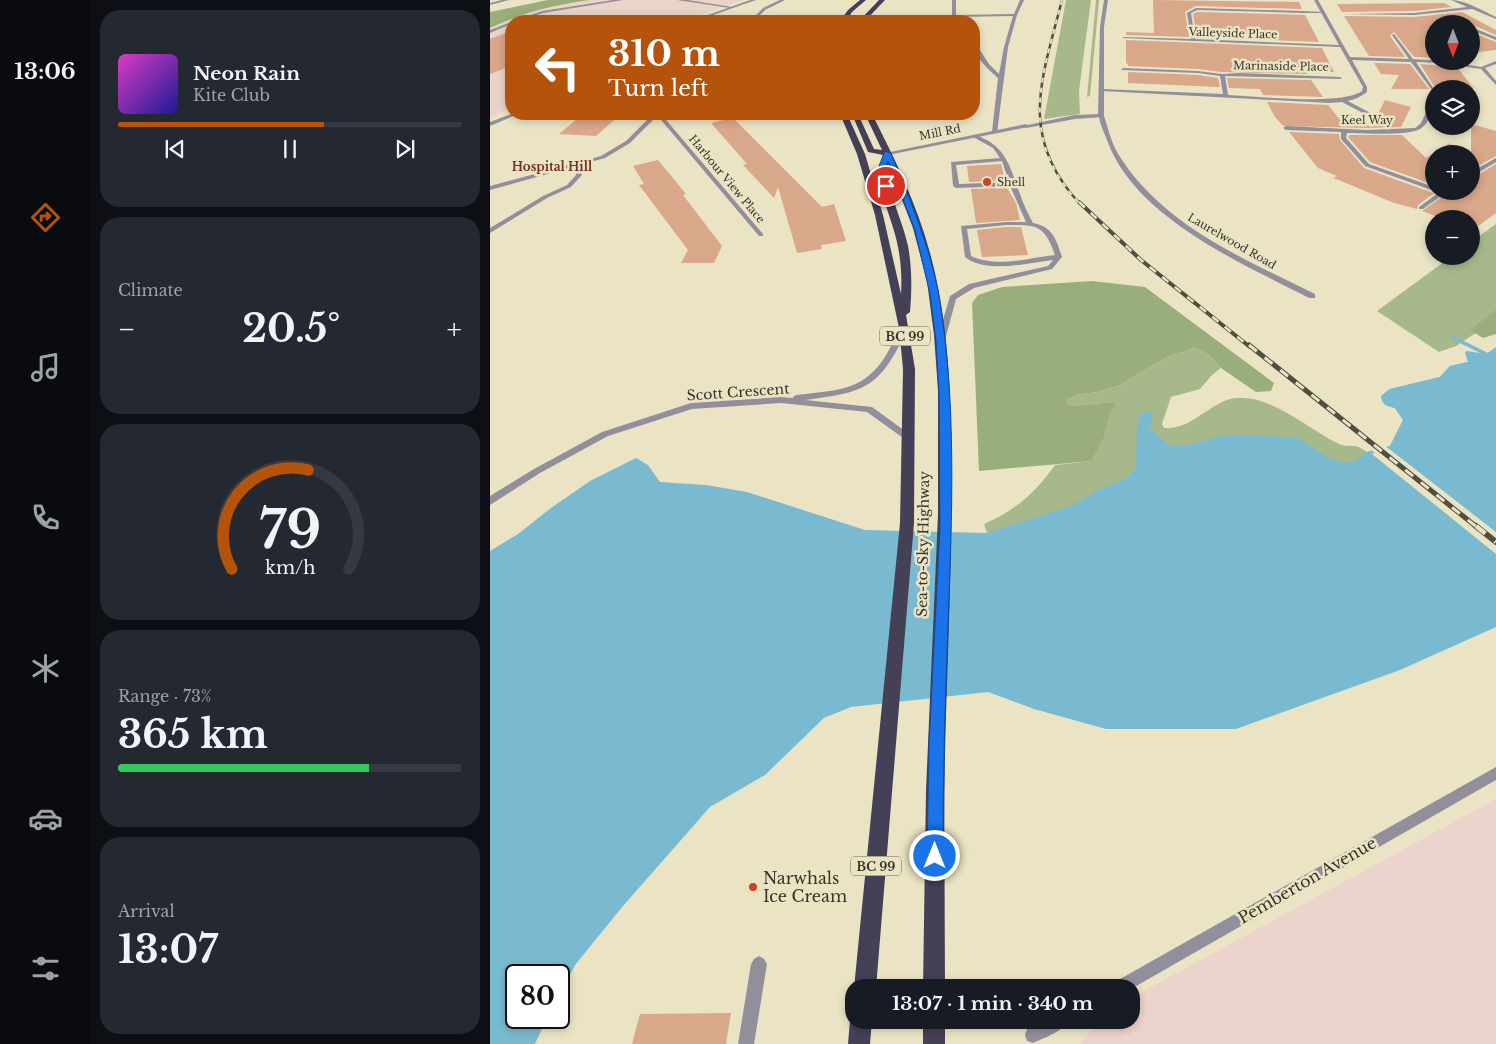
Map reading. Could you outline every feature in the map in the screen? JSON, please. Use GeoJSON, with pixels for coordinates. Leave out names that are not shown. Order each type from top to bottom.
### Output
{"type":"FeatureCollection","features":[{"type":"Feature","properties":{"kind":"highway"},"geometry":{"type":"LineString","coordinates":[[847,15],[863,0]]}},
{"type":"Feature","properties":{"kind":"highway"},"geometry":{"type":"LineString","coordinates":[[868,15],[882,0]]}},
{"type":"Feature","properties":{"kind":"highway","name":"Sea-to-Sky Highway"},"geometry":{"type":"LineString","coordinates":[[845,120],[861,154],[878,214],[904,328],[910,369],[907,523],[866,979]]}},
{"type":"Feature","properties":{"kind":"highway"},"geometry":{"type":"LineString","coordinates":[[858,120],[871,150],[888,153],[882,166],[884,179],[902,243],[907,274],[908,286],[904,328]]}},
{"type":"Feature","properties":{"kind":"highway","name":"Sea-to-Sky Highway"},"geometry":{"type":"LineString","coordinates":[[872,120],[888,153],[919,230],[934,294],[944,395],[946,526],[936,744],[934,979]]}},
{"type":"Feature","properties":{"kind":"highway"},"geometry":{"type":"LineString","coordinates":[[859,1044],[860,1029]]}},
{"type":"Feature","properties":{"kind":"highway"},"geometry":{"type":"LineString","coordinates":[[934,1029],[934,1044]]}},
{"type":"Feature","properties":{"kind":"street"},"geometry":{"type":"LineString","coordinates":[[490,4],[507,0]]}},
{"type":"Feature","properties":{"kind":"street"},"geometry":{"type":"LineString","coordinates":[[535,15],[550,10],[621,0]]}},
{"type":"Feature","properties":{"kind":"street"},"geometry":{"type":"LineString","coordinates":[[679,0],[730,8]]}},
{"type":"Feature","properties":{"kind":"street"},"geometry":{"type":"LineString","coordinates":[[710,15],[754,0]]}},
{"type":"Feature","properties":{"kind":"street"},"geometry":{"type":"LineString","coordinates":[[758,15],[764,9],[783,0]]}},
{"type":"Feature","properties":{"kind":"street"},"geometry":{"type":"LineString","coordinates":[[954,0],[954,15]]}},
{"type":"Feature","properties":{"kind":"street"},"geometry":{"type":"LineString","coordinates":[[995,132],[1001,78],[1014,15],[1022,0]]}},
{"type":"Feature","properties":{"kind":"street","name":"Laurelwood Road"},"geometry":{"type":"LineString","coordinates":[[1106,0],[1102,27],[1101,116],[1106,137],[1119,161],[1137,184],[1163,210],[1188,229],[1312,296]]}},
{"type":"Feature","properties":{"kind":"street"},"geometry":{"type":"LineString","coordinates":[[1102,90],[1342,100],[1360,96],[1364,92],[1364,87],[1316,0]]}},
{"type":"Feature","properties":{"kind":"street"},"geometry":{"type":"LineString","coordinates":[[1453,0],[1496,18]]}},
{"type":"Feature","properties":{"kind":"street"},"geometry":{"type":"LineString","coordinates":[[1345,14],[1414,14],[1474,8]]}},
{"type":"Feature","properties":{"kind":"street"},"geometry":{"type":"LineString","coordinates":[[1193,39],[1189,12],[1196,9],[1323,13]]}},
{"type":"Feature","properties":{"kind":"street"},"geometry":{"type":"LineString","coordinates":[[980,16],[1014,15]]}},
{"type":"Feature","properties":{"kind":"street"},"geometry":{"type":"LineString","coordinates":[[490,32],[505,26]]}},
{"type":"Feature","properties":{"kind":"street"},"geometry":{"type":"LineString","coordinates":[[1480,32],[1496,39]]}},
{"type":"Feature","properties":{"kind":"street"},"geometry":{"type":"LineString","coordinates":[[1394,34],[1426,80]]}},
{"type":"Feature","properties":{"kind":"street","name":"Valleyside Place"},"geometry":{"type":"LineString","coordinates":[[1124,38],[1193,39],[1342,46]]}},
{"type":"Feature","properties":{"kind":"street"},"geometry":{"type":"LineString","coordinates":[[980,54],[987,65],[1001,78]]}},
{"type":"Feature","properties":{"kind":"street"},"geometry":{"type":"LineString","coordinates":[[1348,58],[1450,62],[1482,68],[1496,62]]}},
{"type":"Feature","properties":{"kind":"street","name":"Marinaside Place"},"geometry":{"type":"LineString","coordinates":[[1124,68],[1222,75],[1340,78]]}},
{"type":"Feature","properties":{"kind":"street"},"geometry":{"type":"LineString","coordinates":[[1482,68],[1496,84]]}},
{"type":"Feature","properties":{"kind":"street","name":"Marinaside Place"},"geometry":{"type":"LineString","coordinates":[[1222,75],[1226,96]]}},
{"type":"Feature","properties":{"kind":"street"},"geometry":{"type":"LineString","coordinates":[[1342,100],[1384,122]]}},
{"type":"Feature","properties":{"kind":"street","name":"Mill Rd"},"geometry":{"type":"LineString","coordinates":[[888,153],[1075,117],[1101,116]]}},
{"type":"Feature","properties":{"kind":"street"},"geometry":{"type":"LineString","coordinates":[[490,124],[505,118]]}},
{"type":"Feature","properties":{"kind":"street"},"geometry":{"type":"LineString","coordinates":[[490,188],[576,166],[603,157],[628,142],[651,120]]}},
{"type":"Feature","properties":{"kind":"street","name":"Harbour View Place"},"geometry":{"type":"LineString","coordinates":[[662,120],[761,235]]}},
{"type":"Feature","properties":{"kind":"street","name":"Keel Way"},"geometry":{"type":"LineString","coordinates":[[1286,128],[1326,129],[1344,132],[1416,129],[1425,120]]}},
{"type":"Feature","properties":{"kind":"street"},"geometry":{"type":"LineString","coordinates":[[1344,132],[1343,138],[1367,165],[1425,186]]}},
{"type":"Feature","properties":{"kind":"street"},"geometry":{"type":"LineString","coordinates":[[975,136],[995,148],[1004,159],[1030,224]]}},
{"type":"Feature","properties":{"kind":"street"},"geometry":{"type":"LineString","coordinates":[[1004,159],[953,163],[956,186],[1014,184]]}},
{"type":"Feature","properties":{"kind":"street"},"geometry":{"type":"LineString","coordinates":[[1480,170],[1496,160]]}},
{"type":"Feature","properties":{"kind":"street"},"geometry":{"type":"LineString","coordinates":[[490,231],[545,197],[569,186],[579,175],[576,166]]}},
{"type":"Feature","properties":{"kind":"street"},"geometry":{"type":"LineString","coordinates":[[1421,208],[1432,200]]}},
{"type":"Feature","properties":{"kind":"street"},"geometry":{"type":"LineString","coordinates":[[1030,224],[1045,229],[1055,245],[1059,257],[988,264],[976,262],[968,257],[963,227],[1030,224]]}},
{"type":"Feature","properties":{"kind":"street"},"geometry":{"type":"LineString","coordinates":[[940,341],[953,298],[972,286],[1050,268],[1059,257]]}},
{"type":"Feature","properties":{"kind":"street"},"geometry":{"type":"LineString","coordinates":[[781,400],[855,389],[878,373],[892,354],[904,328]]}},
{"type":"Feature","properties":{"kind":"street","name":"Scott Crescent"},"geometry":{"type":"LineString","coordinates":[[490,501],[537,471],[605,434],[691,406],[781,400],[869,409],[909,438]]}},
{"type":"Feature","properties":{"kind":"street","name":"Pemberton Avenue"},"geometry":{"type":"LineString","coordinates":[[1134,979],[1496,773]]}},
{"type":"Feature","properties":{"kind":"street"},"geometry":{"type":"LineString","coordinates":[[746,1044],[759,964]]}},
{"type":"Feature","properties":{"kind":"street"},"geometry":{"type":"LineString","coordinates":[[1033,1035],[1044,1029]]}},
{"type":"Feature","properties":{"kind":"shaded area"},"geometry":{"type":"Polygon","coordinates":[[[573,0],[745,0],[698,15],[505,15],[505,111],[490,118],[490,17],[573,0]]]}},
{"type":"Feature","properties":{"kind":"shaded area"},"geometry":{"type":"Polygon","coordinates":[[[1496,799],[1496,1044],[1080,1044],[1091,1029],[1140,1029],[1140,993],[1496,799]]]}},
{"type":"Feature","properties":{"kind":"green space"},"geometry":{"type":"Polygon","coordinates":[[[548,0],[590,0],[564,4],[524,15],[505,15],[505,22],[490,28],[490,12],[548,0]]]}},
{"type":"Feature","properties":{"kind":"green space"},"geometry":{"type":"Polygon","coordinates":[[[1066,0],[1091,0],[1079,91],[1080,114],[1044,119],[1066,0]]]}},
{"type":"Feature","properties":{"kind":"green space"},"geometry":{"type":"Polygon","coordinates":[[[1096,0],[1099,0],[1090,96],[1087,97],[1096,0]]]}},
{"type":"Feature","properties":{"kind":"green space"},"geometry":{"type":"Polygon","coordinates":[[[1496,224],[1496,320],[1456,346],[1439,352],[1377,311],[1440,265],[1480,265],[1480,236],[1496,224]]]}},
{"type":"Feature","properties":{"kind":"green space"},"geometry":{"type":"Polygon","coordinates":[[[1092,281],[1145,287],[1274,383],[1271,391],[1256,392],[1221,368],[1209,355],[1195,348],[1167,357],[1120,385],[1098,392],[1076,395],[1067,400],[1067,404],[1074,406],[1112,402],[1116,405],[1110,413],[1104,438],[1092,461],[979,471],[972,303],[978,295],[1002,287],[1092,281]]]}},
{"type":"Feature","properties":{"kind":"green space"},"geometry":{"type":"Polygon","coordinates":[[[1496,310],[1496,334],[1483,338],[1470,330],[1496,310]]]}},
{"type":"Feature","properties":{"kind":"green space"},"geometry":{"type":"Polygon","coordinates":[[[1195,348],[1209,355],[1221,368],[1200,389],[1171,397],[1162,424],[1164,428],[1181,426],[1227,400],[1241,398],[1256,400],[1270,405],[1339,444],[1355,446],[1367,452],[1390,446],[1403,420],[1395,408],[1384,403],[1381,396],[1390,389],[1440,377],[1450,366],[1468,362],[1465,352],[1474,356],[1411,456],[987,533],[984,524],[1006,513],[1024,500],[1055,465],[1092,461],[1104,438],[1112,402],[1074,406],[1067,404],[1067,400],[1076,395],[1098,392],[1120,385],[1167,357],[1195,348]]]}},
{"type":"Feature","properties":{"kind":"water"},"geometry":{"type":"Polygon","coordinates":[[[1496,347],[1496,627],[1400,670],[1236,729],[1106,729],[1034,709],[988,692],[851,707],[824,718],[765,775],[710,807],[623,906],[575,965],[570,975],[570,964],[505,964],[505,1029],[542,1029],[535,1044],[490,1044],[490,551],[518,534],[551,508],[590,481],[636,458],[648,465],[660,482],[706,485],[747,492],[865,530],[987,533],[1071,506],[1100,489],[1125,479],[1136,468],[1137,420],[1144,412],[1153,413],[1150,428],[1168,444],[1174,446],[1194,444],[1224,435],[1295,437],[1331,459],[1347,462],[1355,461],[1367,452],[1390,446],[1403,420],[1395,408],[1384,403],[1381,396],[1390,389],[1440,377],[1450,366],[1468,362],[1465,352],[1467,351],[1486,354],[1496,347]]]}},
{"type":"Feature","properties":{"kind":"pier"},"geometry":{"type":"Polygon","coordinates":[[[1384,445],[1496,532],[1496,554],[1372,454],[1375,453],[1370,449],[1384,445]]]}},
{"type":"Feature","properties":{"kind":"building"},"geometry":{"type":"Polygon","coordinates":[[[1153,0],[1299,2],[1302,9],[1196,6],[1185,12],[1189,37],[1126,35],[1126,32],[1154,33],[1153,0]]]}},
{"type":"Feature","properties":{"kind":"building"},"geometry":{"type":"Polygon","coordinates":[[[1444,3],[1452,7],[1414,11],[1342,12],[1337,4],[1444,3]]]}},
{"type":"Feature","properties":{"kind":"building"},"geometry":{"type":"Polygon","coordinates":[[[1197,12],[1305,15],[1319,42],[1197,37],[1193,14],[1197,12]]]}},
{"type":"Feature","properties":{"kind":"building"},"geometry":{"type":"Polygon","coordinates":[[[1462,12],[1468,15],[1433,15],[1462,12]]]}},
{"type":"Feature","properties":{"kind":"building"},"geometry":{"type":"Polygon","coordinates":[[[1344,16],[1425,16],[1425,58],[1414,57],[1394,32],[1390,36],[1405,57],[1369,56],[1344,16]]]}},
{"type":"Feature","properties":{"kind":"building"},"geometry":{"type":"Polygon","coordinates":[[[1480,22],[1496,30],[1496,35],[1480,28],[1480,22]]]}},
{"type":"Feature","properties":{"kind":"building"},"geometry":{"type":"Polygon","coordinates":[[[505,33],[505,69],[490,74],[490,39],[505,33]]]}},
{"type":"Feature","properties":{"kind":"building"},"geometry":{"type":"Polygon","coordinates":[[[1480,36],[1496,42],[1496,50],[1480,52],[1480,36]]]}},
{"type":"Feature","properties":{"kind":"building"},"geometry":{"type":"Polygon","coordinates":[[[1126,40],[1322,48],[1334,72],[1305,71],[1307,74],[1222,72],[1128,66],[1126,63],[1126,40]]]}},
{"type":"Feature","properties":{"kind":"building"},"geometry":{"type":"Polygon","coordinates":[[[1374,63],[1410,64],[1425,84],[1425,89],[1391,89],[1399,75],[1381,74],[1374,63]]]}},
{"type":"Feature","properties":{"kind":"building"},"geometry":{"type":"Polygon","coordinates":[[[1420,64],[1425,64],[1425,70],[1459,70],[1467,80],[1430,80],[1420,64]]]}},
{"type":"Feature","properties":{"kind":"building"},"geometry":{"type":"Polygon","coordinates":[[[1128,72],[1198,75],[1218,78],[1220,87],[1128,83],[1128,72]]]}},
{"type":"Feature","properties":{"kind":"building"},"geometry":{"type":"Polygon","coordinates":[[[1227,78],[1311,80],[1323,97],[1263,95],[1260,89],[1229,88],[1227,78]]]}},
{"type":"Feature","properties":{"kind":"building"},"geometry":{"type":"Polygon","coordinates":[[[1385,100],[1411,107],[1401,127],[1367,128],[1283,126],[1275,117],[1267,102],[1328,105],[1341,121],[1354,118],[1371,127],[1374,121],[1381,125],[1388,123],[1387,120],[1378,114],[1385,100]]]}},
{"type":"Feature","properties":{"kind":"building"},"geometry":{"type":"Polygon","coordinates":[[[576,120],[614,120],[596,136],[559,134],[576,120]]]}},
{"type":"Feature","properties":{"kind":"building"},"geometry":{"type":"Polygon","coordinates":[[[735,120],[822,207],[834,204],[846,241],[821,245],[822,249],[797,253],[778,187],[774,198],[743,165],[747,164],[711,123],[735,120]]]}},
{"type":"Feature","properties":{"kind":"building"},"geometry":{"type":"Polygon","coordinates":[[[1480,127],[1496,131],[1496,156],[1480,165],[1480,145],[1471,145],[1471,135],[1480,135],[1480,127]]]}},
{"type":"Feature","properties":{"kind":"building"},"geometry":{"type":"Polygon","coordinates":[[[1289,132],[1339,134],[1340,140],[1364,168],[1425,190],[1425,200],[1418,205],[1417,209],[1394,203],[1333,178],[1337,176],[1318,168],[1289,132]]]}},
{"type":"Feature","properties":{"kind":"building"},"geometry":{"type":"Polygon","coordinates":[[[1349,135],[1402,135],[1425,157],[1425,182],[1370,162],[1348,137],[1349,135]]]}},
{"type":"Feature","properties":{"kind":"building"},"geometry":{"type":"Polygon","coordinates":[[[658,160],[686,194],[683,195],[722,246],[714,263],[681,263],[688,250],[639,185],[644,184],[633,166],[658,160]]]}},
{"type":"Feature","properties":{"kind":"building"},"geometry":{"type":"Polygon","coordinates":[[[1001,164],[1005,180],[969,182],[967,166],[1001,164]]]}},
{"type":"Feature","properties":{"kind":"building"},"geometry":{"type":"Polygon","coordinates":[[[1496,164],[1496,213],[1480,225],[1480,210],[1422,211],[1437,200],[1480,200],[1480,174],[1496,164]]]}},
{"type":"Feature","properties":{"kind":"building"},"geometry":{"type":"Polygon","coordinates":[[[1007,188],[1016,203],[1020,220],[976,223],[971,189],[1007,188]]]}},
{"type":"Feature","properties":{"kind":"building"},"geometry":{"type":"Polygon","coordinates":[[[1021,227],[1028,255],[982,257],[977,230],[1021,227]]]}},
{"type":"Feature","properties":{"kind":"building"},"geometry":{"type":"Polygon","coordinates":[[[731,1013],[726,1044],[632,1044],[640,1014],[731,1013]]]}},
{"type":"Feature","properties":{"kind":"waterway"},"geometry":{"type":"LineString","coordinates":[[1454,338],[1486,354]]}},
{"type":"Feature","properties":{"kind":"railway"},"geometry":{"type":"LineString","coordinates":[[1062,0],[1042,81],[1041,130],[1048,155],[1060,179],[1080,204]]}},
{"type":"Feature","properties":{"kind":"railway"},"geometry":{"type":"LineString","coordinates":[[1079,202],[1141,260],[1250,347]]}},
{"type":"Feature","properties":{"kind":"railway"},"geometry":{"type":"LineString","coordinates":[[1249,345],[1478,528]]}},
{"type":"Feature","properties":{"kind":"railway"},"geometry":{"type":"LineString","coordinates":[[1476,526],[1496,542]]}},
{"type":"Feature","properties":{"kind":"place","name":"Shell"},"geometry":{"type":"Point","coordinates":[987,182]}},
{"type":"Feature","properties":{"kind":"place","name":"Narwhals Ice Cream"},"geometry":{"type":"Point","coordinates":[753,887]}},
{"type":"Feature","properties":{"kind":"district","name":"Hospital Hill"},"geometry":{"type":"Point","coordinates":[552,166]}},
{"type":"Feature","properties":{"kind":"route"},"geometry":{"type":"LineString","coordinates":[[886,186],[882,166],[888,153],[919,230],[934,294],[944,395],[946,526],[936,744],[935,856]]}}]}
